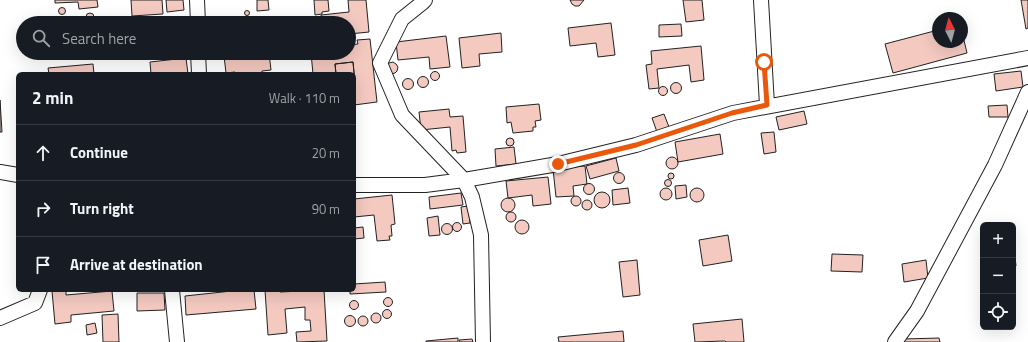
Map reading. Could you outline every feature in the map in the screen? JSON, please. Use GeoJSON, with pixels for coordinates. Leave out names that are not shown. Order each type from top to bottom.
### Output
{"type":"FeatureCollection","features":[{"type":"Feature","properties":{"kind":"street"},"geometry":{"type":"LineString","coordinates":[[197,0],[198,16]]}},
{"type":"Feature","properties":{"kind":"street"},"geometry":{"type":"LineString","coordinates":[[425,0],[402,19],[380,63],[402,115],[464,180],[472,198],[481,235],[483,342]]}},
{"type":"Feature","properties":{"kind":"street"},"geometry":{"type":"LineString","coordinates":[[761,0],[767,105]]}},
{"type":"Feature","properties":{"kind":"street"},"geometry":{"type":"LineString","coordinates":[[356,184],[425,185],[558,164],[636,145],[732,113],[767,105],[1028,58]]}},
{"type":"Feature","properties":{"kind":"street"},"geometry":{"type":"LineString","coordinates":[[198,60],[199,72]]}},
{"type":"Feature","properties":{"kind":"street"},"geometry":{"type":"LineString","coordinates":[[895,342],[917,311],[992,172],[1028,92]]}},
{"type":"Feature","properties":{"kind":"street"},"geometry":{"type":"LineString","coordinates":[[0,172],[16,175]]}},
{"type":"Feature","properties":{"kind":"street"},"geometry":{"type":"LineString","coordinates":[[0,318],[35,303],[39,292]]}},
{"type":"Feature","properties":{"kind":"street"},"geometry":{"type":"LineString","coordinates":[[172,292],[177,342]]}},
{"type":"Feature","properties":{"kind":"building"},"geometry":{"type":"Polygon","coordinates":[[[55,0],[97,0],[98,7],[79,9],[78,2],[55,3],[55,0]]]}},
{"type":"Feature","properties":{"kind":"building"},"geometry":{"type":"Polygon","coordinates":[[[131,0],[162,0],[163,14],[132,16],[131,0]]]}},
{"type":"Feature","properties":{"kind":"building"},"geometry":{"type":"Polygon","coordinates":[[[166,0],[183,0],[184,10],[167,12],[166,0]]]}},
{"type":"Feature","properties":{"kind":"building"},"geometry":{"type":"Polygon","coordinates":[[[257,0],[268,0],[269,10],[257,11],[257,0]]]}},
{"type":"Feature","properties":{"kind":"building"},"geometry":{"type":"Polygon","coordinates":[[[314,0],[328,0],[329,11],[315,15],[314,0]]]}},
{"type":"Feature","properties":{"kind":"building"},"geometry":{"type":"Polygon","coordinates":[[[348,0],[366,0],[369,32],[356,33],[356,16],[321,16],[349,12],[348,0]]]}},
{"type":"Feature","properties":{"kind":"building"},"geometry":{"type":"Polygon","coordinates":[[[570,0],[584,0],[579,6],[575,6],[570,0]]]}},
{"type":"Feature","properties":{"kind":"building"},"geometry":{"type":"Polygon","coordinates":[[[683,0],[702,0],[704,20],[686,22],[683,0]]]}},
{"type":"Feature","properties":{"kind":"building"},"geometry":{"type":"Polygon","coordinates":[[[1021,0],[1028,0],[1028,28],[1026,29],[1021,0]]]}},
{"type":"Feature","properties":{"kind":"building"},"geometry":{"type":"Polygon","coordinates":[[[62,8],[65,11],[62,14],[59,11],[62,8]]]}},
{"type":"Feature","properties":{"kind":"building"},"geometry":{"type":"Polygon","coordinates":[[[245,11],[249,11],[249,15],[245,15],[245,11]]]}},
{"type":"Feature","properties":{"kind":"building"},"geometry":{"type":"Polygon","coordinates":[[[90,13],[94,16],[86,16],[90,13]]]}},
{"type":"Feature","properties":{"kind":"building"},"geometry":{"type":"Polygon","coordinates":[[[611,23],[615,55],[598,57],[596,43],[570,46],[568,28],[611,23]]]}},
{"type":"Feature","properties":{"kind":"building"},"geometry":{"type":"Polygon","coordinates":[[[681,24],[682,36],[659,37],[659,25],[681,24]]]}},
{"type":"Feature","properties":{"kind":"building"},"geometry":{"type":"Polygon","coordinates":[[[932,32],[932,48],[966,48],[967,53],[893,73],[885,44],[932,32]]]}},
{"type":"Feature","properties":{"kind":"building"},"geometry":{"type":"Polygon","coordinates":[[[501,33],[502,52],[479,54],[480,66],[462,68],[459,38],[501,33]]]}},
{"type":"Feature","properties":{"kind":"building"},"geometry":{"type":"Polygon","coordinates":[[[446,36],[450,67],[430,69],[429,57],[398,60],[396,42],[446,36]]]}},
{"type":"Feature","properties":{"kind":"building"},"geometry":{"type":"Polygon","coordinates":[[[370,39],[377,102],[356,105],[356,72],[354,72],[353,62],[335,64],[336,72],[313,72],[312,60],[356,60],[357,40],[370,39]]]}},
{"type":"Feature","properties":{"kind":"building"},"geometry":{"type":"Polygon","coordinates":[[[701,46],[704,80],[691,82],[689,65],[657,69],[659,88],[649,89],[646,65],[652,64],[651,51],[701,46]]]}},
{"type":"Feature","properties":{"kind":"building"},"geometry":{"type":"Polygon","coordinates":[[[186,60],[188,72],[151,72],[150,62],[186,60]]]}},
{"type":"Feature","properties":{"kind":"building"},"geometry":{"type":"Polygon","coordinates":[[[224,60],[270,60],[271,70],[262,72],[226,72],[224,60]]]}},
{"type":"Feature","properties":{"kind":"building"},"geometry":{"type":"Polygon","coordinates":[[[353,62],[354,72],[336,72],[335,64],[353,62]]]}},
{"type":"Feature","properties":{"kind":"building"},"geometry":{"type":"Polygon","coordinates":[[[393,62],[398,67],[395,73],[391,74],[386,65],[393,62]]]}},
{"type":"Feature","properties":{"kind":"building"},"geometry":{"type":"Polygon","coordinates":[[[93,64],[94,72],[49,72],[48,68],[93,64]]]}},
{"type":"Feature","properties":{"kind":"building"},"geometry":{"type":"Polygon","coordinates":[[[435,71],[440,76],[435,81],[430,76],[435,71]]]}},
{"type":"Feature","properties":{"kind":"building"},"geometry":{"type":"Polygon","coordinates":[[[1021,71],[1023,87],[996,91],[994,74],[1021,71]]]}},
{"type":"Feature","properties":{"kind":"building"},"geometry":{"type":"Polygon","coordinates":[[[423,76],[427,78],[429,82],[427,86],[423,88],[419,86],[417,82],[419,78],[423,76]]]}},
{"type":"Feature","properties":{"kind":"building"},"geometry":{"type":"Polygon","coordinates":[[[408,78],[412,80],[414,84],[412,88],[408,90],[404,88],[402,84],[404,80],[408,78]]]}},
{"type":"Feature","properties":{"kind":"building"},"geometry":{"type":"Polygon","coordinates":[[[676,82],[680,84],[682,88],[680,92],[676,94],[672,92],[670,88],[672,84],[676,82]]]}},
{"type":"Feature","properties":{"kind":"building"},"geometry":{"type":"Polygon","coordinates":[[[661,87],[665,87],[667,91],[665,95],[661,95],[659,93],[659,89],[661,87]]]}},
{"type":"Feature","properties":{"kind":"building"},"geometry":{"type":"Polygon","coordinates":[[[0,100],[2,132],[0,132],[0,100]]]}},
{"type":"Feature","properties":{"kind":"building"},"geometry":{"type":"Polygon","coordinates":[[[539,104],[541,120],[535,121],[536,127],[533,127],[533,131],[513,133],[511,122],[507,123],[506,107],[539,104]]]}},
{"type":"Feature","properties":{"kind":"building"},"geometry":{"type":"Polygon","coordinates":[[[1007,105],[1008,117],[989,117],[988,106],[1007,105]]]}},
{"type":"Feature","properties":{"kind":"building"},"geometry":{"type":"Polygon","coordinates":[[[449,109],[450,117],[463,116],[466,152],[457,153],[456,150],[452,151],[450,127],[421,130],[419,112],[449,109]]]}},
{"type":"Feature","properties":{"kind":"building"},"geometry":{"type":"Polygon","coordinates":[[[804,111],[807,124],[779,130],[776,117],[804,111]]]}},
{"type":"Feature","properties":{"kind":"building"},"geometry":{"type":"Polygon","coordinates":[[[664,114],[669,127],[657,132],[652,118],[664,114]]]}},
{"type":"Feature","properties":{"kind":"building"},"geometry":{"type":"Polygon","coordinates":[[[774,132],[776,152],[764,154],[761,133],[774,132]]]}},
{"type":"Feature","properties":{"kind":"building"},"geometry":{"type":"Polygon","coordinates":[[[720,134],[723,154],[678,162],[675,142],[720,134]]]}},
{"type":"Feature","properties":{"kind":"building"},"geometry":{"type":"Polygon","coordinates":[[[510,138],[513,139],[513,145],[510,146],[507,145],[506,142],[507,139],[510,138]]]}},
{"type":"Feature","properties":{"kind":"building"},"geometry":{"type":"Polygon","coordinates":[[[514,147],[516,164],[496,166],[495,149],[514,147]]]}},
{"type":"Feature","properties":{"kind":"building"},"geometry":{"type":"Polygon","coordinates":[[[670,157],[674,157],[678,163],[674,169],[670,169],[666,165],[666,161],[670,157]]]}},
{"type":"Feature","properties":{"kind":"building"},"geometry":{"type":"Polygon","coordinates":[[[616,158],[619,171],[590,179],[586,166],[616,158]]]}},
{"type":"Feature","properties":{"kind":"building"},"geometry":{"type":"Polygon","coordinates":[[[585,166],[587,184],[573,186],[574,196],[556,197],[553,169],[585,166]]]}},
{"type":"Feature","properties":{"kind":"building"},"geometry":{"type":"Polygon","coordinates":[[[619,172],[623,174],[625,178],[623,182],[619,184],[615,182],[613,178],[615,174],[619,172]]]}},
{"type":"Feature","properties":{"kind":"building"},"geometry":{"type":"Polygon","coordinates":[[[671,173],[674,176],[671,179],[668,176],[671,173]]]}},
{"type":"Feature","properties":{"kind":"building"},"geometry":{"type":"Polygon","coordinates":[[[548,177],[551,204],[533,206],[532,195],[508,198],[506,181],[548,177]]]}},
{"type":"Feature","properties":{"kind":"building"},"geometry":{"type":"Polygon","coordinates":[[[668,180],[671,183],[668,186],[665,183],[668,180]]]}},
{"type":"Feature","properties":{"kind":"building"},"geometry":{"type":"Polygon","coordinates":[[[587,184],[591,184],[593,185],[593,193],[587,194],[584,191],[584,187],[587,184]]]}},
{"type":"Feature","properties":{"kind":"building"},"geometry":{"type":"Polygon","coordinates":[[[686,185],[687,197],[676,199],[675,186],[686,185]]]}},
{"type":"Feature","properties":{"kind":"building"},"geometry":{"type":"Polygon","coordinates":[[[628,188],[630,203],[613,205],[612,190],[628,188]]]}},
{"type":"Feature","properties":{"kind":"building"},"geometry":{"type":"Polygon","coordinates":[[[664,188],[668,188],[672,194],[668,200],[664,200],[660,196],[660,192],[664,188]]]}},
{"type":"Feature","properties":{"kind":"building"},"geometry":{"type":"Polygon","coordinates":[[[694,188],[700,188],[704,192],[704,198],[700,202],[694,202],[690,198],[690,192],[694,188]]]}},
{"type":"Feature","properties":{"kind":"building"},"geometry":{"type":"Polygon","coordinates":[[[602,192],[609,197],[610,200],[605,207],[602,208],[595,203],[594,200],[599,193],[602,192]]]}},
{"type":"Feature","properties":{"kind":"building"},"geometry":{"type":"Polygon","coordinates":[[[461,193],[463,205],[430,209],[429,197],[461,193]]]}},
{"type":"Feature","properties":{"kind":"building"},"geometry":{"type":"Polygon","coordinates":[[[392,195],[395,224],[391,225],[392,236],[389,236],[390,240],[377,241],[374,215],[356,217],[356,199],[392,195]]]}},
{"type":"Feature","properties":{"kind":"building"},"geometry":{"type":"Polygon","coordinates":[[[576,196],[581,201],[576,206],[571,201],[576,196]]]}},
{"type":"Feature","properties":{"kind":"building"},"geometry":{"type":"Polygon","coordinates":[[[508,198],[513,200],[515,205],[513,210],[508,212],[503,210],[501,205],[503,200],[508,198]]]}},
{"type":"Feature","properties":{"kind":"building"},"geometry":{"type":"Polygon","coordinates":[[[585,200],[589,200],[591,201],[591,209],[585,210],[582,207],[582,203],[585,200]]]}},
{"type":"Feature","properties":{"kind":"building"},"geometry":{"type":"Polygon","coordinates":[[[468,206],[470,223],[463,224],[461,207],[468,206]]]}},
{"type":"Feature","properties":{"kind":"building"},"geometry":{"type":"Polygon","coordinates":[[[509,212],[513,212],[516,217],[513,222],[509,222],[506,219],[506,215],[509,212]]]}},
{"type":"Feature","properties":{"kind":"building"},"geometry":{"type":"Polygon","coordinates":[[[438,216],[440,235],[429,236],[427,218],[438,216]]]}},
{"type":"Feature","properties":{"kind":"building"},"geometry":{"type":"Polygon","coordinates":[[[522,220],[527,222],[529,227],[527,232],[522,234],[517,232],[515,227],[517,222],[522,220]]]}},
{"type":"Feature","properties":{"kind":"building"},"geometry":{"type":"Polygon","coordinates":[[[447,223],[451,225],[453,229],[451,233],[447,235],[443,233],[441,229],[443,225],[447,223]]]}},
{"type":"Feature","properties":{"kind":"building"},"geometry":{"type":"Polygon","coordinates":[[[455,223],[459,223],[461,227],[459,231],[455,231],[453,229],[453,225],[455,223]]]}},
{"type":"Feature","properties":{"kind":"building"},"geometry":{"type":"Polygon","coordinates":[[[363,227],[364,238],[356,239],[356,228],[363,227]]]}},
{"type":"Feature","properties":{"kind":"building"},"geometry":{"type":"Polygon","coordinates":[[[728,235],[732,261],[703,266],[699,240],[728,235]]]}},
{"type":"Feature","properties":{"kind":"building"},"geometry":{"type":"Polygon","coordinates":[[[832,254],[863,255],[862,272],[831,271],[832,254]]]}},
{"type":"Feature","properties":{"kind":"building"},"geometry":{"type":"Polygon","coordinates":[[[637,260],[640,295],[623,297],[619,262],[637,260]]]}},
{"type":"Feature","properties":{"kind":"building"},"geometry":{"type":"Polygon","coordinates":[[[926,260],[928,278],[904,282],[902,264],[926,260]]]}},
{"type":"Feature","properties":{"kind":"building"},"geometry":{"type":"Polygon","coordinates":[[[385,282],[386,292],[350,294],[350,292],[356,292],[356,284],[385,282]]]}},
{"type":"Feature","properties":{"kind":"building"},"geometry":{"type":"Polygon","coordinates":[[[52,292],[66,292],[66,295],[112,292],[114,311],[71,315],[71,322],[55,324],[52,292]]]}},
{"type":"Feature","properties":{"kind":"building"},"geometry":{"type":"Polygon","coordinates":[[[222,292],[254,292],[256,309],[186,315],[185,296],[222,292]]]}},
{"type":"Feature","properties":{"kind":"building"},"geometry":{"type":"Polygon","coordinates":[[[265,292],[324,292],[327,341],[297,342],[296,332],[311,331],[310,320],[305,320],[305,307],[285,309],[287,333],[268,335],[265,292]]]}},
{"type":"Feature","properties":{"kind":"building"},"geometry":{"type":"Polygon","coordinates":[[[137,293],[164,293],[165,310],[137,311],[137,293]]]}},
{"type":"Feature","properties":{"kind":"building"},"geometry":{"type":"Polygon","coordinates":[[[388,297],[393,302],[388,307],[383,302],[388,297]]]}},
{"type":"Feature","properties":{"kind":"building"},"geometry":{"type":"Polygon","coordinates":[[[352,301],[356,301],[358,305],[356,309],[352,309],[350,307],[350,303],[352,301]]]}},
{"type":"Feature","properties":{"kind":"building"},"geometry":{"type":"Polygon","coordinates":[[[387,309],[392,314],[387,319],[382,314],[387,309]]]}},
{"type":"Feature","properties":{"kind":"building"},"geometry":{"type":"Polygon","coordinates":[[[374,313],[378,313],[380,314],[380,322],[374,323],[371,320],[371,316],[374,313]]]}},
{"type":"Feature","properties":{"kind":"building"},"geometry":{"type":"Polygon","coordinates":[[[118,314],[119,342],[103,342],[102,315],[118,314]]]}},
{"type":"Feature","properties":{"kind":"building"},"geometry":{"type":"Polygon","coordinates":[[[350,315],[354,317],[356,321],[354,325],[350,327],[346,325],[344,321],[346,317],[350,315]]]}},
{"type":"Feature","properties":{"kind":"building"},"geometry":{"type":"Polygon","coordinates":[[[363,316],[368,321],[363,326],[358,321],[363,316]]]}},
{"type":"Feature","properties":{"kind":"building"},"geometry":{"type":"Polygon","coordinates":[[[742,319],[744,342],[695,342],[693,324],[742,319]]]}},
{"type":"Feature","properties":{"kind":"building"},"geometry":{"type":"Polygon","coordinates":[[[95,323],[97,333],[87,335],[86,325],[95,323]]]}},
{"type":"Feature","properties":{"kind":"building"},"geometry":{"type":"Polygon","coordinates":[[[623,331],[624,342],[559,342],[558,337],[623,331]]]}},
{"type":"Feature","properties":{"kind":"building"},"geometry":{"type":"Polygon","coordinates":[[[458,338],[458,342],[426,342],[426,341],[458,338]]]}},
{"type":"Feature","properties":{"kind":"building"},"geometry":{"type":"Polygon","coordinates":[[[939,338],[940,342],[903,342],[903,339],[939,338]]]}},
{"type":"Feature","properties":{"kind":"building"},"geometry":{"type":"Polygon","coordinates":[[[472,339],[473,342],[460,342],[459,340],[472,339]]]}},
{"type":"Feature","properties":{"kind":"route"},"geometry":{"type":"LineString","coordinates":[[558,164],[636,145],[732,113],[767,105],[764,62]]}}]}
